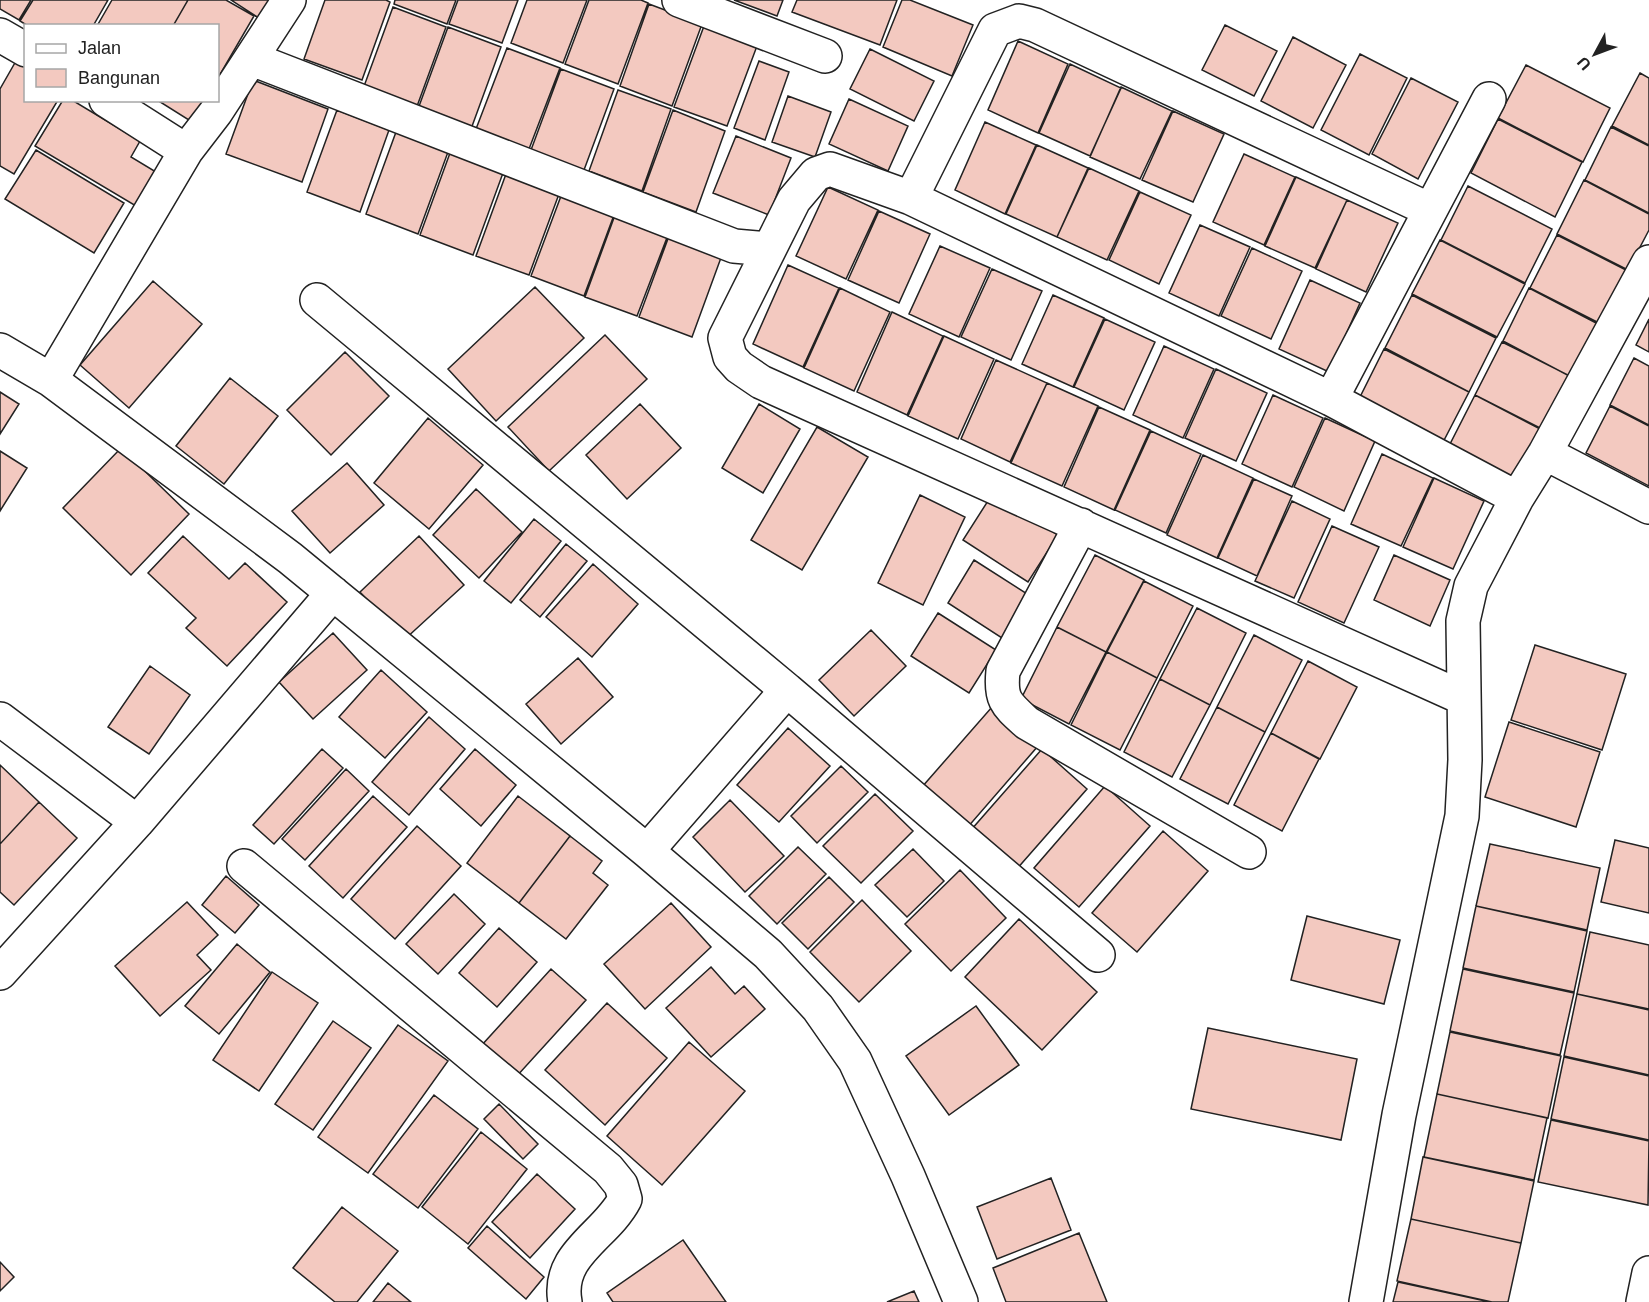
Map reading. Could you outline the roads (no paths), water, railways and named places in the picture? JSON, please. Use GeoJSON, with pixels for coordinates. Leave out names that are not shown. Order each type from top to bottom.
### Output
{"type":"FeatureCollection","features":[{"type":"Feature","properties":{"kind":"street"},"geometry":{"type":"LineString","coordinates":[[51,380],[186,151],[216,112],[289,0]]}},
{"type":"Feature","properties":{"kind":"street"},"geometry":{"type":"LineString","coordinates":[[679,0],[825,56]]}},
{"type":"Feature","properties":{"kind":"street"},"geometry":{"type":"LineString","coordinates":[[911,198],[995,30],[1019,21],[1035,25],[1430,210]]}},
{"type":"Feature","properties":{"kind":"street"},"geometry":{"type":"LineString","coordinates":[[0,34],[24,50]]}},
{"type":"Feature","properties":{"kind":"street"},"geometry":{"type":"LineString","coordinates":[[252,59],[734,246],[769,249]]}},
{"type":"Feature","properties":{"kind":"street"},"geometry":{"type":"LineString","coordinates":[[1331,399],[1489,99]]}},
{"type":"Feature","properties":{"kind":"street"},"geometry":{"type":"LineString","coordinates":[[109,102],[186,151]]}},
{"type":"Feature","properties":{"kind":"street"},"geometry":{"type":"LineString","coordinates":[[1463,698],[761,382],[739,367],[730,357],[725,338],[794,200],[816,174],[830,169],[911,198],[1331,399],[1517,498]]}},
{"type":"Feature","properties":{"kind":"street"},"geometry":{"type":"LineString","coordinates":[[1366,1302],[1399,1115],[1462,816],[1465,760],[1463,621],[1471,586],[1517,498],[1545,453],[1649,262]]}},
{"type":"Feature","properties":{"kind":"street"},"geometry":{"type":"LineString","coordinates":[[317,300],[787,690],[1098,955]]}},
{"type":"Feature","properties":{"kind":"street"},"geometry":{"type":"LineString","coordinates":[[0,350],[51,380],[290,558],[647,850],[768,954],[818,1008],[855,1061],[908,1176],[961,1302]]}},
{"type":"Feature","properties":{"kind":"street"},"geometry":{"type":"LineString","coordinates":[[1545,453],[1649,507]]}},
{"type":"Feature","properties":{"kind":"street"},"geometry":{"type":"LineString","coordinates":[[1081,525],[1002,671],[1001,687],[1007,705],[1027,723],[1249,852]]}},
{"type":"Feature","properties":{"kind":"street"},"geometry":{"type":"LineString","coordinates":[[0,973],[137,822],[333,593]]}},
{"type":"Feature","properties":{"kind":"street"},"geometry":{"type":"LineString","coordinates":[[647,850],[787,690]]}},
{"type":"Feature","properties":{"kind":"street"},"geometry":{"type":"LineString","coordinates":[[0,719],[137,822]]}},
{"type":"Feature","properties":{"kind":"street"},"geometry":{"type":"LineString","coordinates":[[244,866],[608,1169],[621,1185],[625,1199],[618,1212],[572,1260],[566,1273],[563,1293],[565,1302]]}},
{"type":"Feature","properties":{"kind":"street"},"geometry":{"type":"LineString","coordinates":[[1643,1302],[1649,1273]]}}]}
